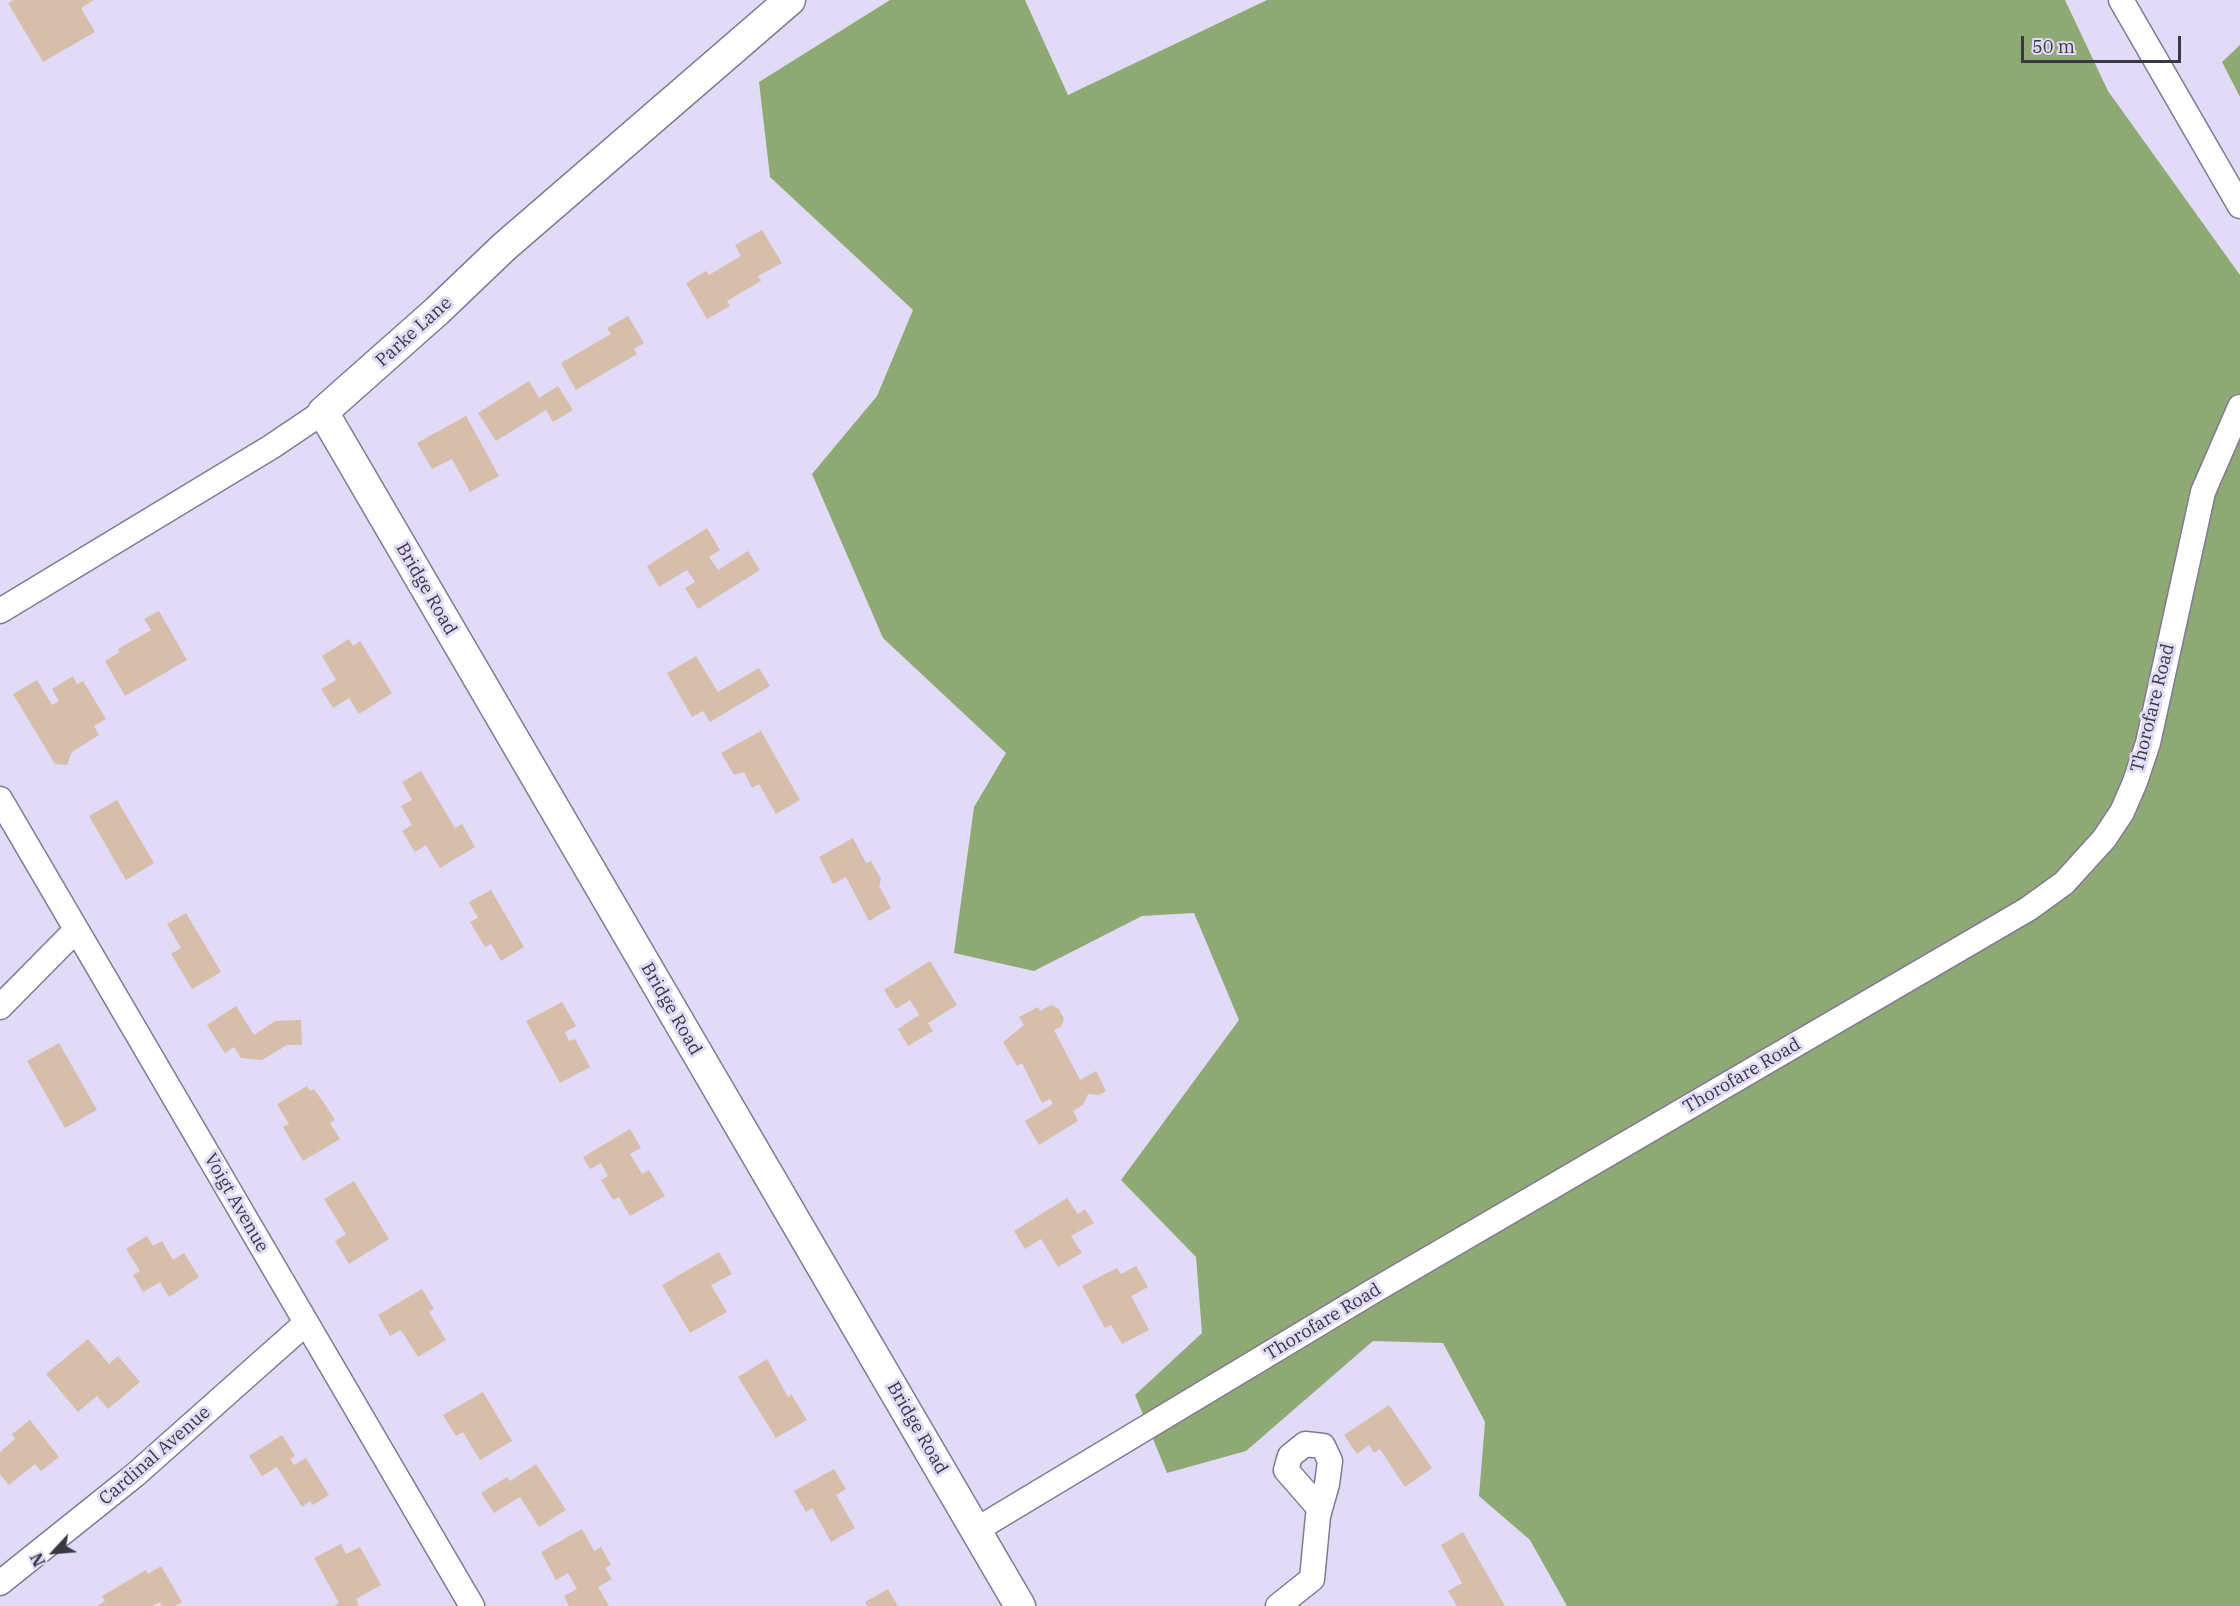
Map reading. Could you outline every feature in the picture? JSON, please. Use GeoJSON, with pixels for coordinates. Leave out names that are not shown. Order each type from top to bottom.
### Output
{"type":"FeatureCollection","features":[{"type":"Feature","properties":{"kind":"main road","name":"Parke Lane"},"geometry":{"type":"LineString","coordinates":[[322,412],[384,360],[540,216],[790,0]]}},
{"type":"Feature","properties":{"kind":"main road","name":"Bridge Road"},"geometry":{"type":"LineString","coordinates":[[322,412],[1020,1606]]}},
{"type":"Feature","properties":{"kind":"street"},"geometry":{"type":"LineString","coordinates":[[2121,0],[2240,206]]}},
{"type":"Feature","properties":{"kind":"street","name":"Thorofare Road"},"geometry":{"type":"LineString","coordinates":[[976,1530],[1370,1293],[2028,909],[2064,883],[2104,839],[2122,812],[2135,782],[2148,743],[2203,492],[2240,407]]}},
{"type":"Feature","properties":{"kind":"street","name":"Parke Lane"},"geometry":{"type":"LineString","coordinates":[[0,611],[271,447],[322,412]]}},
{"type":"Feature","properties":{"kind":"street","name":"Voigt Avenue"},"geometry":{"type":"LineString","coordinates":[[0,799],[472,1606]]}},
{"type":"Feature","properties":{"kind":"street"},"geometry":{"type":"LineString","coordinates":[[0,1008],[76,930]]}},
{"type":"Feature","properties":{"kind":"street","name":"Cardinal Avenue"},"geometry":{"type":"LineString","coordinates":[[0,1583],[135,1475],[306,1323]]}},
{"type":"Feature","properties":{"kind":"street"},"geometry":{"type":"LineString","coordinates":[[1278,1606],[1312,1579],[1320,1509]]}},
{"type":"Feature","properties":{"kind":"green space"},"geometry":{"type":"Polygon","coordinates":[[[890,0],[1025,0],[1068,95],[1267,0],[2065,0],[2108,91],[2240,275],[2240,1606],[1567,1606],[1530,1540],[1479,1496],[1485,1422],[1443,1343],[1373,1341],[1246,1451],[1167,1473],[1135,1395],[1202,1333],[1196,1257],[1121,1180],[1239,1020],[1194,913],[1142,916],[1034,971],[954,953],[974,807],[1006,753],[883,638],[812,474],[877,396],[913,310],[770,177],[759,82],[890,0]]]}},
{"type":"Feature","properties":{"kind":"green space"},"geometry":{"type":"Polygon","coordinates":[[[2240,45],[2240,97],[2222,62],[2240,45]]]}},
{"type":"Feature","properties":{"kind":"building"},"geometry":{"type":"Polygon","coordinates":[[[14,0],[94,0],[81,8],[95,32],[43,62],[8,3],[14,0]]]}},
{"type":"Feature","properties":{"kind":"building"},"geometry":{"type":"Polygon","coordinates":[[[762,230],[782,263],[758,276],[761,281],[727,301],[730,306],[707,319],[686,283],[706,271],[709,275],[741,256],[735,245],[762,230]]]}},
{"type":"Feature","properties":{"kind":"building"},"geometry":{"type":"Polygon","coordinates":[[[628,316],[644,343],[634,349],[637,354],[576,390],[561,363],[611,334],[607,328],[628,316]]]}},
{"type":"Feature","properties":{"kind":"building"},"geometry":{"type":"Polygon","coordinates":[[[529,381],[539,398],[558,386],[573,410],[553,422],[546,410],[496,441],[478,413],[529,381]]]}},
{"type":"Feature","properties":{"kind":"building"},"geometry":{"type":"Polygon","coordinates":[[[466,416],[499,476],[470,492],[452,459],[432,469],[417,443],[466,416]]]}},
{"type":"Feature","properties":{"kind":"building"},"geometry":{"type":"Polygon","coordinates":[[[707,528],[720,550],[709,557],[718,570],[748,551],[760,570],[698,609],[685,588],[695,582],[687,570],[659,587],[647,566],[707,528]]]}},
{"type":"Feature","properties":{"kind":"building"},"geometry":{"type":"Polygon","coordinates":[[[159,611],[187,660],[125,696],[105,661],[120,652],[118,649],[151,630],[144,619],[159,611]]]}},
{"type":"Feature","properties":{"kind":"building"},"geometry":{"type":"Polygon","coordinates":[[[349,639],[353,646],[360,641],[392,693],[359,714],[349,698],[333,708],[321,689],[336,680],[322,656],[349,639]]]}},
{"type":"Feature","properties":{"kind":"building"},"geometry":{"type":"Polygon","coordinates":[[[696,656],[718,692],[759,668],[770,686],[710,722],[703,711],[692,717],[667,673],[696,656]]]}},
{"type":"Feature","properties":{"kind":"building"},"geometry":{"type":"Polygon","coordinates":[[[73,676],[77,684],[83,681],[106,719],[94,726],[99,735],[72,752],[67,765],[55,764],[13,694],[37,680],[52,705],[59,701],[52,689],[73,676]]]}},
{"type":"Feature","properties":{"kind":"building"},"geometry":{"type":"Polygon","coordinates":[[[761,731],[800,800],[776,814],[759,784],[752,788],[744,772],[734,775],[721,753],[761,731]]]}},
{"type":"Feature","properties":{"kind":"building"},"geometry":{"type":"Polygon","coordinates":[[[421,771],[455,828],[462,824],[475,847],[440,868],[426,845],[415,852],[402,831],[412,825],[401,806],[412,800],[402,782],[421,771]]]}},
{"type":"Feature","properties":{"kind":"building"},"geometry":{"type":"Polygon","coordinates":[[[117,800],[154,863],[126,880],[89,816],[117,800]]]}},
{"type":"Feature","properties":{"kind":"building"},"geometry":{"type":"Polygon","coordinates":[[[853,838],[866,863],[871,861],[881,879],[879,886],[891,908],[869,921],[846,877],[833,884],[819,857],[853,838]]]}},
{"type":"Feature","properties":{"kind":"building"},"geometry":{"type":"Polygon","coordinates":[[[491,890],[524,947],[501,961],[491,944],[485,947],[470,922],[478,918],[469,902],[491,890]]]}},
{"type":"Feature","properties":{"kind":"building"},"geometry":{"type":"Polygon","coordinates":[[[186,913],[221,972],[192,989],[171,954],[181,948],[167,924],[186,913]]]}},
{"type":"Feature","properties":{"kind":"building"},"geometry":{"type":"Polygon","coordinates":[[[930,961],[957,1005],[928,1023],[933,1031],[908,1046],[898,1029],[919,1015],[910,1000],[896,1009],[884,990],[930,961]]]}},
{"type":"Feature","properties":{"kind":"building"},"geometry":{"type":"Polygon","coordinates":[[[562,1002],[576,1026],[565,1032],[569,1041],[575,1039],[590,1067],[560,1083],[526,1021],[562,1002]]]}},
{"type":"Feature","properties":{"kind":"building"},"geometry":{"type":"Polygon","coordinates":[[[1051,1005],[1059,1009],[1064,1019],[1061,1027],[1054,1030],[1080,1080],[1096,1071],[1106,1091],[1099,1095],[1088,1094],[1083,1105],[1073,1111],[1078,1121],[1039,1145],[1025,1121],[1053,1104],[1050,1099],[1042,1103],[1022,1063],[1017,1066],[1003,1042],[1024,1025],[1019,1017],[1038,1007],[1040,1011],[1051,1005]]]}},
{"type":"Feature","properties":{"kind":"building"},"geometry":{"type":"Polygon","coordinates":[[[236,1006],[254,1035],[275,1021],[301,1020],[302,1045],[287,1045],[262,1060],[241,1058],[234,1047],[225,1053],[207,1025],[236,1006]]]}},
{"type":"Feature","properties":{"kind":"building"},"geometry":{"type":"Polygon","coordinates":[[[59,1043],[97,1110],[65,1128],[27,1061],[59,1043]]]}},
{"type":"Feature","properties":{"kind":"building"},"geometry":{"type":"Polygon","coordinates":[[[307,1086],[310,1091],[314,1089],[335,1120],[330,1123],[340,1139],[303,1161],[283,1127],[289,1124],[277,1104],[307,1086]]]}},
{"type":"Feature","properties":{"kind":"building"},"geometry":{"type":"Polygon","coordinates":[[[630,1129],[641,1148],[630,1154],[642,1174],[649,1170],[665,1196],[630,1216],[619,1197],[613,1200],[601,1180],[608,1176],[601,1163],[590,1169],[583,1157],[630,1129]]]}},
{"type":"Feature","properties":{"kind":"building"},"geometry":{"type":"Polygon","coordinates":[[[354,1181],[389,1239],[349,1264],[335,1241],[346,1234],[324,1199],[354,1181]]]}},
{"type":"Feature","properties":{"kind":"building"},"geometry":{"type":"Polygon","coordinates":[[[1067,1198],[1078,1214],[1085,1209],[1094,1223],[1071,1236],[1082,1253],[1058,1267],[1041,1239],[1025,1249],[1014,1231],[1067,1198]]]}},
{"type":"Feature","properties":{"kind":"building"},"geometry":{"type":"Polygon","coordinates":[[[147,1236],[153,1246],[162,1241],[173,1260],[184,1253],[199,1277],[169,1297],[160,1282],[143,1292],[133,1275],[140,1271],[126,1249],[147,1236]]]}},
{"type":"Feature","properties":{"kind":"building"},"geometry":{"type":"Polygon","coordinates":[[[719,1252],[732,1274],[711,1285],[727,1312],[690,1333],[662,1285],[719,1252]]]}},
{"type":"Feature","properties":{"kind":"building"},"geometry":{"type":"Polygon","coordinates":[[[1136,1266],[1148,1287],[1131,1296],[1149,1330],[1122,1344],[1111,1325],[1105,1328],[1082,1286],[1117,1268],[1121,1274],[1136,1266]]]}},
{"type":"Feature","properties":{"kind":"building"},"geometry":{"type":"Polygon","coordinates":[[[422,1289],[434,1309],[429,1312],[446,1340],[418,1357],[401,1330],[390,1336],[378,1315],[422,1289]]]}},
{"type":"Feature","properties":{"kind":"building"},"geometry":{"type":"Polygon","coordinates":[[[88,1339],[109,1364],[118,1356],[140,1382],[108,1409],[97,1396],[78,1412],[46,1374],[88,1339]]]}},
{"type":"Feature","properties":{"kind":"building"},"geometry":{"type":"Polygon","coordinates":[[[767,1359],[788,1397],[791,1394],[807,1420],[776,1438],[738,1377],[767,1359]]]}},
{"type":"Feature","properties":{"kind":"building"},"geometry":{"type":"Polygon","coordinates":[[[483,1392],[512,1441],[480,1460],[463,1432],[456,1436],[443,1415],[483,1392]]]}},
{"type":"Feature","properties":{"kind":"building"},"geometry":{"type":"Polygon","coordinates":[[[1389,1405],[1432,1468],[1405,1487],[1380,1449],[1374,1453],[1369,1445],[1357,1454],[1344,1435],[1389,1405]]]}},
{"type":"Feature","properties":{"kind":"building"},"geometry":{"type":"Polygon","coordinates":[[[30,1420],[59,1457],[41,1471],[35,1464],[9,1485],[0,1474],[0,1452],[15,1439],[12,1434],[30,1420]]]}},
{"type":"Feature","properties":{"kind":"building"},"geometry":{"type":"Polygon","coordinates":[[[282,1435],[295,1456],[290,1459],[294,1465],[306,1458],[329,1495],[313,1505],[310,1501],[302,1507],[277,1467],[262,1476],[249,1456],[282,1435]]]}},
{"type":"Feature","properties":{"kind":"building"},"geometry":{"type":"Polygon","coordinates":[[[536,1464],[566,1510],[539,1527],[520,1497],[494,1513],[481,1493],[507,1477],[510,1481],[536,1464]]]}},
{"type":"Feature","properties":{"kind":"building"},"geometry":{"type":"Polygon","coordinates":[[[834,1469],[846,1489],[836,1495],[855,1528],[831,1542],[812,1508],[806,1512],[794,1491],[834,1469]]]}},
{"type":"Feature","properties":{"kind":"building"},"geometry":{"type":"Polygon","coordinates":[[[582,1529],[594,1551],[601,1547],[611,1565],[605,1568],[612,1579],[598,1587],[609,1606],[569,1606],[564,1596],[577,1589],[568,1573],[556,1580],[541,1552],[582,1529]]]}},
{"type":"Feature","properties":{"kind":"building"},"geometry":{"type":"Polygon","coordinates":[[[1463,1532],[1505,1606],[1457,1606],[1448,1591],[1462,1583],[1441,1545],[1463,1532]]]}},
{"type":"Feature","properties":{"kind":"building"},"geometry":{"type":"Polygon","coordinates":[[[341,1544],[346,1554],[360,1547],[381,1585],[356,1599],[359,1606],[334,1606],[339,1603],[314,1558],[341,1544]]]}},
{"type":"Feature","properties":{"kind":"building"},"geometry":{"type":"Polygon","coordinates":[[[161,1566],[182,1602],[175,1606],[162,1606],[160,1602],[152,1606],[97,1606],[105,1601],[102,1596],[146,1570],[148,1574],[161,1566]]]}},
{"type":"Feature","properties":{"kind":"building"},"geometry":{"type":"Polygon","coordinates":[[[888,1589],[898,1606],[868,1606],[865,1602],[888,1589]]]}}]}
